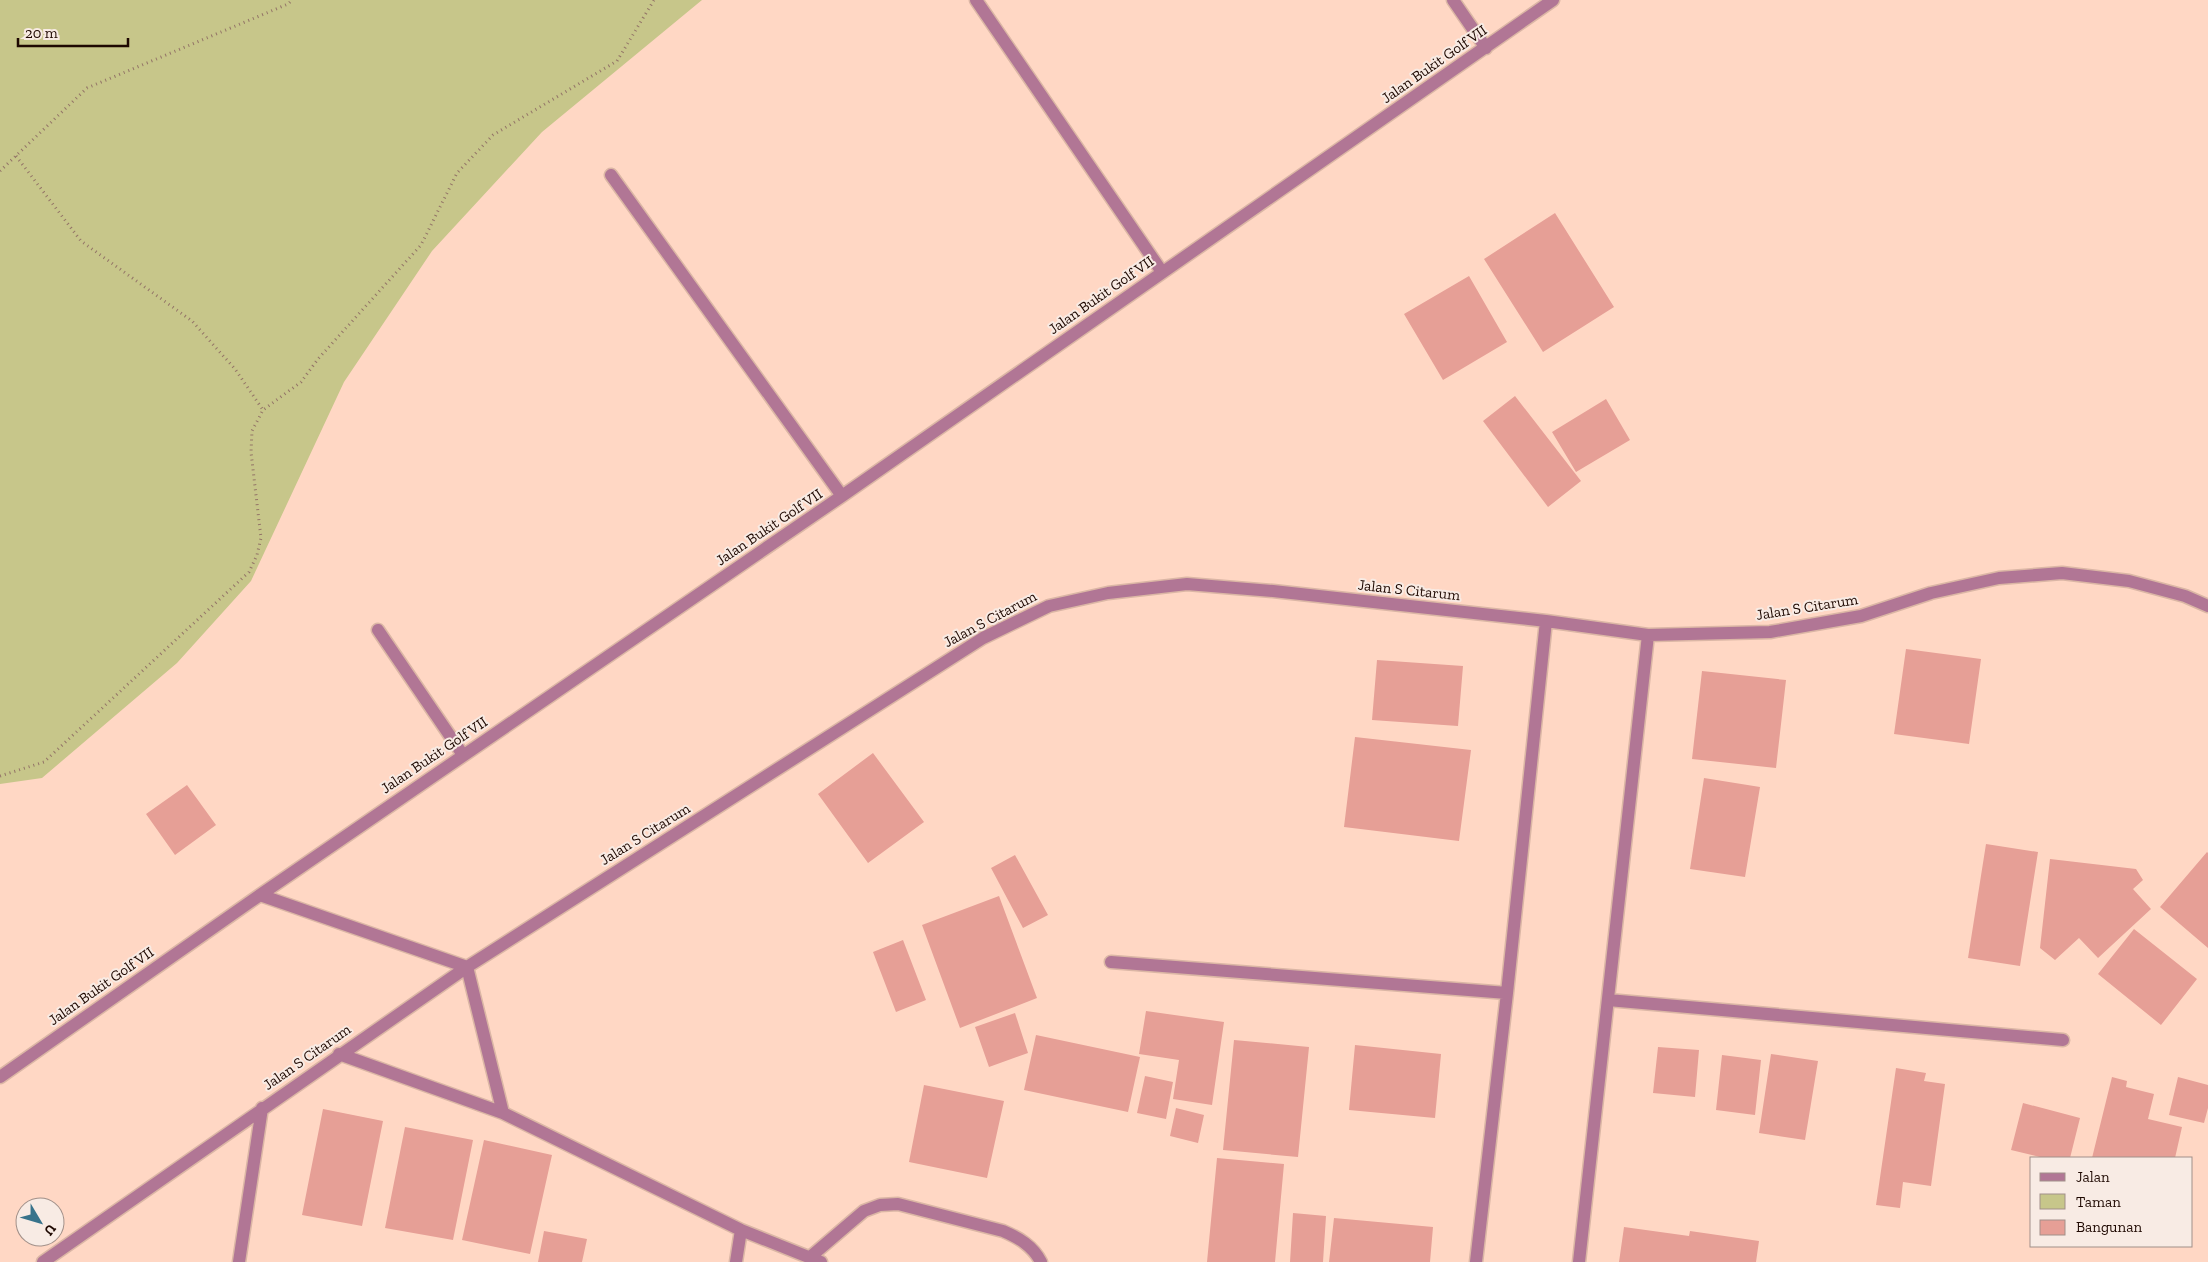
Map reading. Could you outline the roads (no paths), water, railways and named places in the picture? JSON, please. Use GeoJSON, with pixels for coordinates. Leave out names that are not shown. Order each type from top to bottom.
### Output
{"type":"FeatureCollection","features":[{"type":"Feature","properties":{"kind":"street"},"geometry":{"type":"LineString","coordinates":[[976,0],[1162,272]]}},
{"type":"Feature","properties":{"kind":"street"},"geometry":{"type":"LineString","coordinates":[[1453,0],[1486,48]]}},
{"type":"Feature","properties":{"kind":"street","name":"Jalan Bukit Golf VII"},"geometry":{"type":"LineString","coordinates":[[0,1077],[260,895],[842,496],[1553,0]]}},
{"type":"Feature","properties":{"kind":"street"},"geometry":{"type":"LineString","coordinates":[[612,175],[842,496]]}},
{"type":"Feature","properties":{"kind":"street","name":"Jalan S Citarum"},"geometry":{"type":"LineString","coordinates":[[43,1262],[466,967],[983,638],[1049,606],[1108,593],[1187,584],[1273,591],[1546,621],[1648,635],[1770,632],[1861,616],[1932,593],[1999,578],[2062,573],[2129,581],[2185,596],[2208,606]]}},
{"type":"Feature","properties":{"kind":"street"},"geometry":{"type":"LineString","coordinates":[[1476,1262],[1507,993],[1546,621]]}},
{"type":"Feature","properties":{"kind":"street"},"geometry":{"type":"LineString","coordinates":[[378,630],[463,755]]}},
{"type":"Feature","properties":{"kind":"street"},"geometry":{"type":"LineString","coordinates":[[1579,1262],[1648,635]]}},
{"type":"Feature","properties":{"kind":"street"},"geometry":{"type":"LineString","coordinates":[[260,895],[466,967],[503,1113]]}},
{"type":"Feature","properties":{"kind":"street"},"geometry":{"type":"LineString","coordinates":[[1111,962],[1507,993]]}},
{"type":"Feature","properties":{"kind":"street"},"geometry":{"type":"LineString","coordinates":[[1608,1000],[2063,1040]]}},
{"type":"Feature","properties":{"kind":"street"},"geometry":{"type":"LineString","coordinates":[[339,1054],[503,1113],[741,1230],[815,1260],[864,1211],[880,1205],[898,1204],[1010,1234],[1031,1247],[1041,1262]]}},
{"type":"Feature","properties":{"kind":"street"},"geometry":{"type":"LineString","coordinates":[[239,1262],[262,1108]]}},
{"type":"Feature","properties":{"kind":"street"},"geometry":{"type":"LineString","coordinates":[[736,1262],[741,1230]]}}]}
